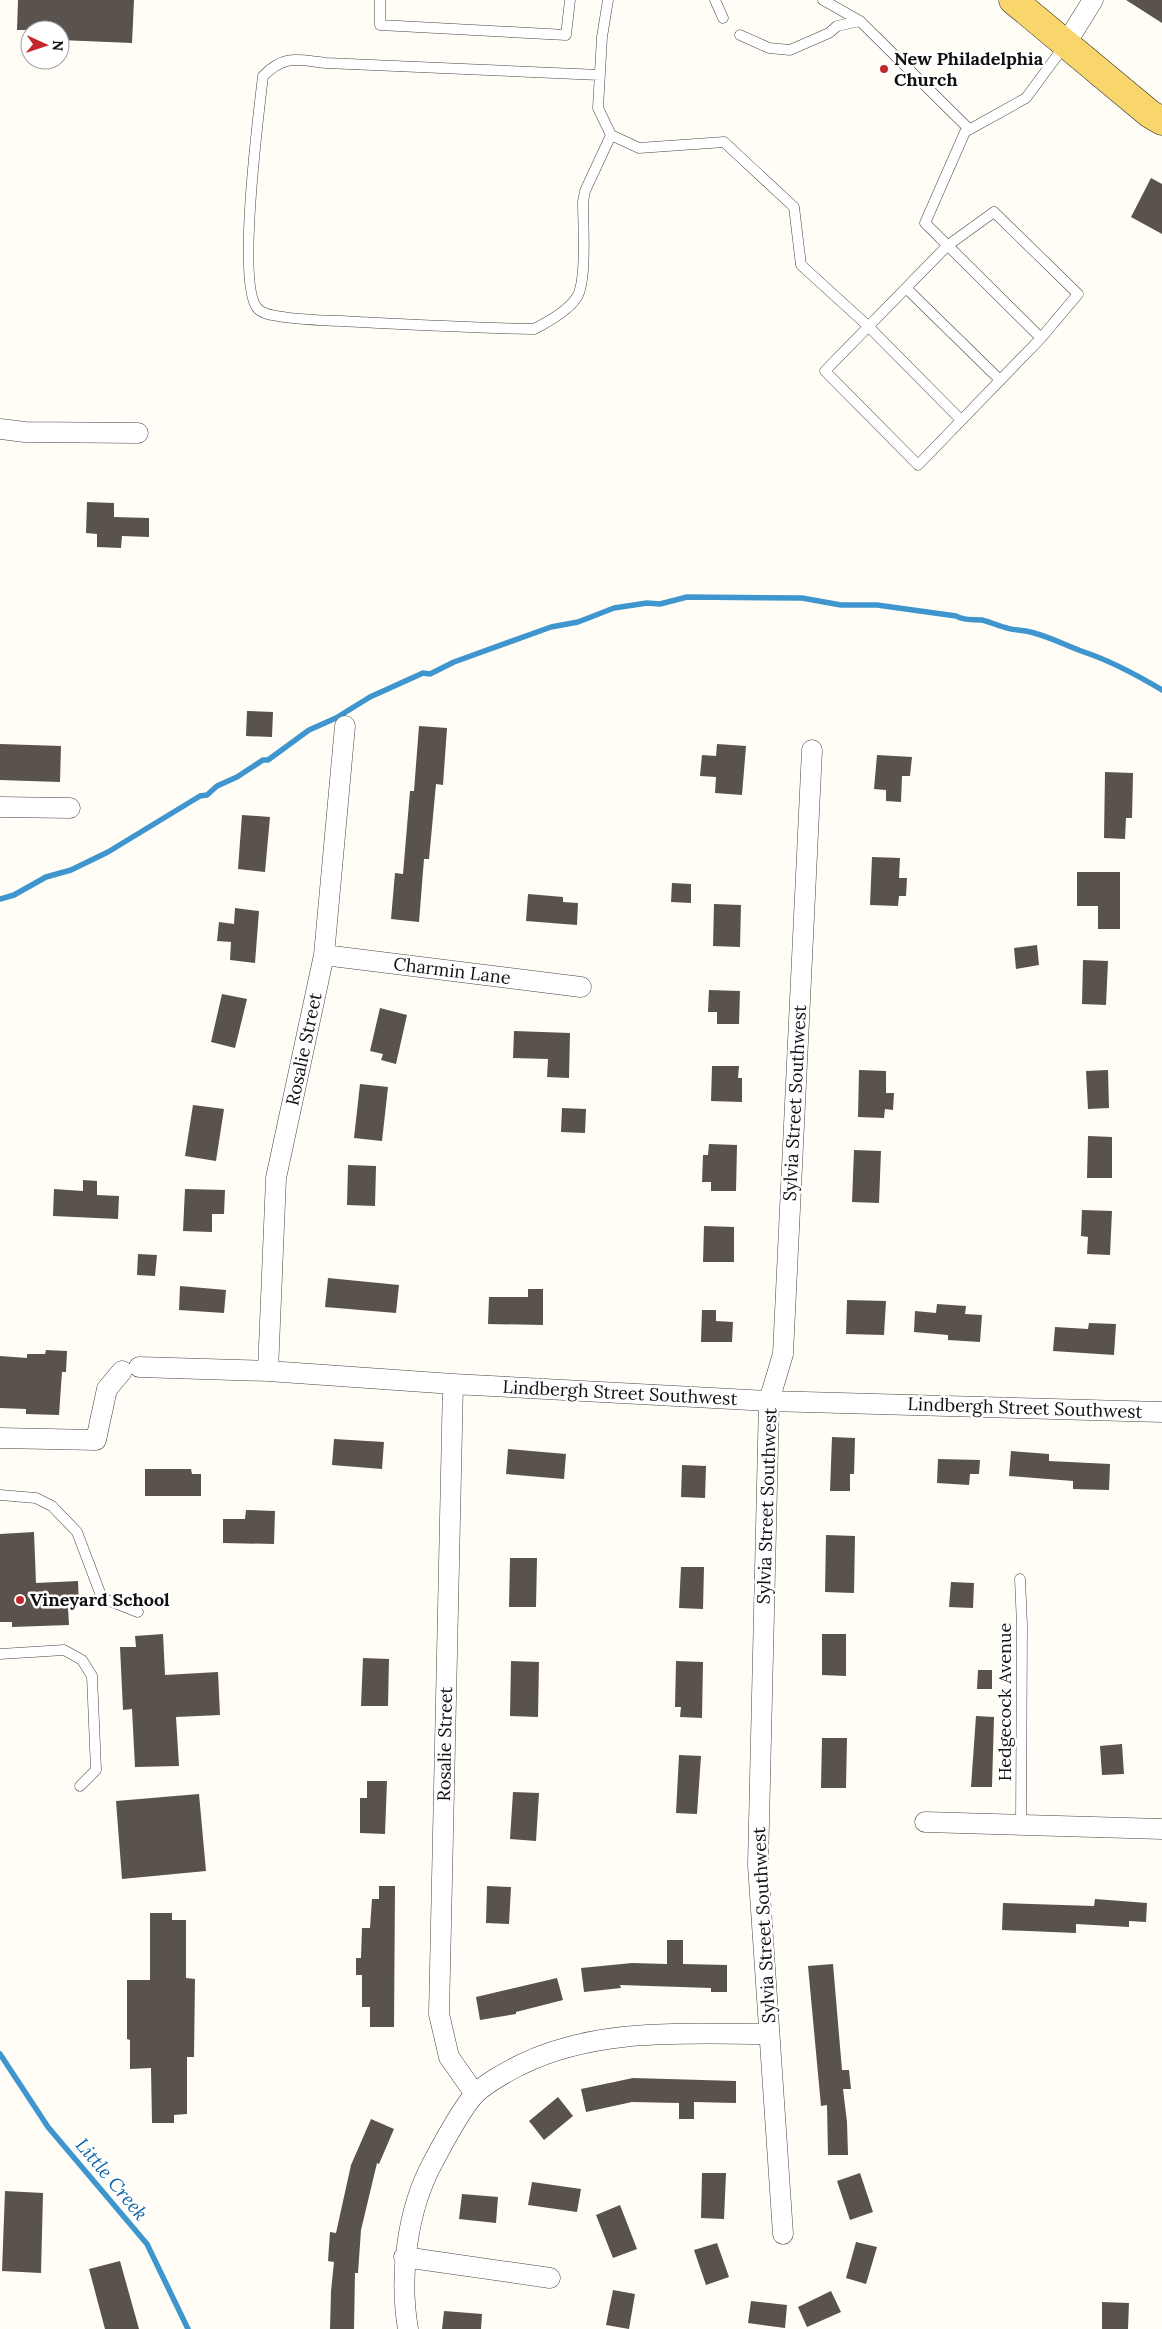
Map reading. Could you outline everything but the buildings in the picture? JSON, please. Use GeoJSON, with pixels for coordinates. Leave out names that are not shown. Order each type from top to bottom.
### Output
{"type":"FeatureCollection","features":[{"type":"Feature","properties":{"kind":"main road"},"geometry":{"type":"LineString","coordinates":[[1013,0],[1065,45],[1150,114],[1162,121]]}},
{"type":"Feature","properties":{"kind":"street"},"geometry":{"type":"LineString","coordinates":[[1065,45],[1094,0]]}},
{"type":"Feature","properties":{"kind":"street"},"geometry":{"type":"LineString","coordinates":[[0,429],[25,432],[138,433]]}},
{"type":"Feature","properties":{"kind":"street","name":"Rosalie Street"},"geometry":{"type":"LineString","coordinates":[[268,1371],[276,1178],[324,955],[345,726]]}},
{"type":"Feature","properties":{"kind":"street","name":"Sylvia Street Southwest"},"geometry":{"type":"LineString","coordinates":[[783,2234],[758,1865],[769,1401],[783,1354],[812,750]]}},
{"type":"Feature","properties":{"kind":"street"},"geometry":{"type":"LineString","coordinates":[[0,807],[70,808]]}},
{"type":"Feature","properties":{"kind":"street","name":"Charmin Lane"},"geometry":{"type":"LineString","coordinates":[[324,955],[580,987]]}},
{"type":"Feature","properties":{"kind":"street","name":"Lindbergh Street Southwest"},"geometry":{"type":"LineString","coordinates":[[0,1438],[96,1440],[107,1389],[130,1369],[268,1371],[453,1384],[769,1401],[1162,1412]]}},
{"type":"Feature","properties":{"kind":"street","name":"Rosalie Street"},"geometry":{"type":"LineString","coordinates":[[453,1384],[439,2014],[449,2057],[475,2094]]}},
{"type":"Feature","properties":{"kind":"street"},"geometry":{"type":"LineString","coordinates":[[1162,1405],[1162,1412]]}},
{"type":"Feature","properties":{"kind":"street"},"geometry":{"type":"LineString","coordinates":[[925,1822],[1162,1829]]}},
{"type":"Feature","properties":{"kind":"street"},"geometry":{"type":"LineString","coordinates":[[408,2329],[404,2309],[404,2257],[423,2181],[445,2140],[475,2094],[500,2075],[542,2054],[578,2043],[655,2034],[769,2034]]}},
{"type":"Feature","properties":{"kind":"street"},"geometry":{"type":"LineString","coordinates":[[404,2257],[550,2278]]}},
{"type":"Feature","properties":{"kind":"lane"},"geometry":{"type":"LineString","coordinates":[[380,0],[380,24],[566,35],[570,0]]}},
{"type":"Feature","properties":{"kind":"lane"},"geometry":{"type":"LineString","coordinates":[[608,0],[602,37],[598,108],[611,135],[640,148],[724,142],[794,207],[801,265],[868,326],[961,420]]}},
{"type":"Feature","properties":{"kind":"lane"},"geometry":{"type":"LineString","coordinates":[[715,0],[723,18]]}},
{"type":"Feature","properties":{"kind":"lane"},"geometry":{"type":"LineString","coordinates":[[823,0],[860,21],[969,129]]}},
{"type":"Feature","properties":{"kind":"lane"},"geometry":{"type":"LineString","coordinates":[[740,35],[768,48],[790,50],[828,33],[837,26],[860,21]]}},
{"type":"Feature","properties":{"kind":"lane"},"geometry":{"type":"LineString","coordinates":[[1041,338],[925,223],[965,132],[1026,98],[1065,45]]}},
{"type":"Feature","properties":{"kind":"lane"},"geometry":{"type":"LineString","coordinates":[[600,75],[326,64],[292,59],[276,63],[263,76],[250,193],[249,236],[253,299],[258,309],[271,315],[334,320],[534,329],[548,322],[577,297],[583,277],[584,196],[611,135]]}},
{"type":"Feature","properties":{"kind":"lane"},"geometry":{"type":"LineString","coordinates":[[994,212],[1078,294],[1041,338],[918,465],[825,371],[947,246],[994,212]]}},
{"type":"Feature","properties":{"kind":"lane"},"geometry":{"type":"LineString","coordinates":[[906,288],[1000,380]]}},
{"type":"Feature","properties":{"kind":"lane"},"geometry":{"type":"LineString","coordinates":[[0,1495],[36,1498],[52,1506],[77,1532],[102,1598],[138,1612]]}},
{"type":"Feature","properties":{"kind":"lane","name":"Hedgecock Avenue"},"geometry":{"type":"LineString","coordinates":[[1020,1579],[1022,1625],[1021,1825]]}},
{"type":"Feature","properties":{"kind":"lane"},"geometry":{"type":"LineString","coordinates":[[0,1654],[64,1650],[82,1660],[92,1676],[96,1770],[80,1786]]}},
{"type":"Feature","properties":{"kind":"waterway"},"geometry":{"type":"LineString","coordinates":[[0,899],[14,895],[46,877],[71,870],[108,852],[200,796],[207,795],[217,786],[237,777],[263,760],[268,760],[309,730],[336,718],[370,697],[423,673],[430,674],[454,662],[551,627],[578,622],[614,608],[647,603],[660,604],[687,597],[802,598],[841,605],[877,605],[956,616],[965,619],[982,620],[1009,629],[1026,631],[1048,638],[1114,664],[1162,690]]}},
{"type":"Feature","properties":{"kind":"waterway","name":"Little Creek"},"geometry":{"type":"LineString","coordinates":[[0,2054],[48,2127],[147,2244],[188,2329]]}},
{"type":"Feature","properties":{"kind":"place","name":"New Philadelphia Church"},"geometry":{"type":"Point","coordinates":[884,69]}},
{"type":"Feature","properties":{"kind":"place","name":"Vineyard School"},"geometry":{"type":"Point","coordinates":[20,1600]}}]}
